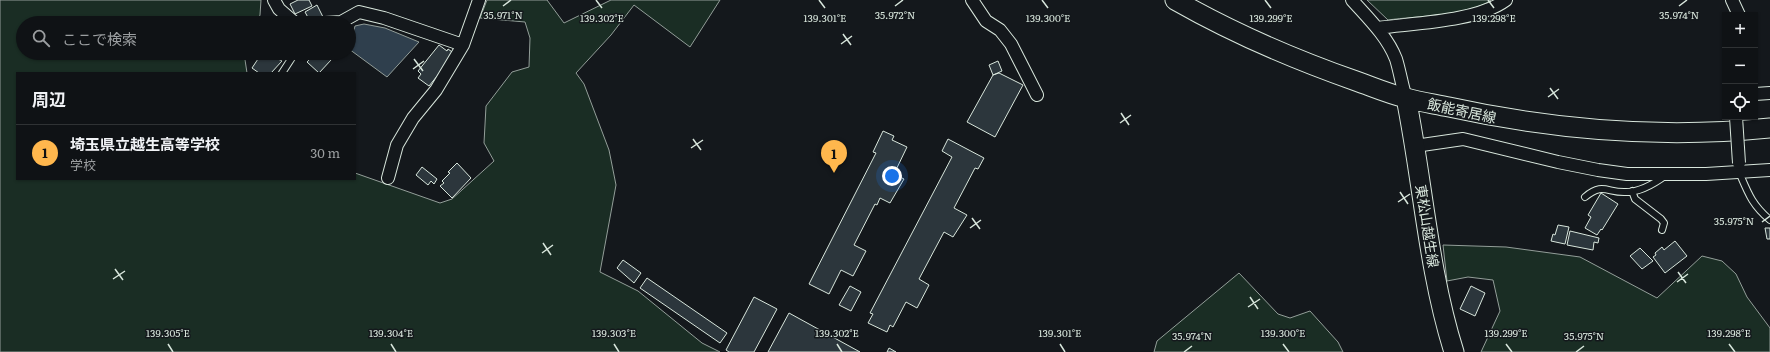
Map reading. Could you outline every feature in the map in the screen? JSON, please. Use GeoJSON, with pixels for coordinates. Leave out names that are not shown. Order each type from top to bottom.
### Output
{"type":"FeatureCollection","features":[{"type":"Feature","properties":{"kind":"main road","name":"飯能寄居線"},"geometry":{"type":"LineString","coordinates":[[1175,0],[1272,49],[1406,98],[1488,116],[1536,124],[1609,131],[1676,133],[1770,128]]}},
{"type":"Feature","properties":{"kind":"main road","name":"東松山越生線"},"geometry":{"type":"LineString","coordinates":[[1406,98],[1437,288],[1454,352]]}},
{"type":"Feature","properties":{"kind":"street"},"geometry":{"type":"LineString","coordinates":[[274,0],[279,8],[288,16]]}},
{"type":"Feature","properties":{"kind":"street"},"geometry":{"type":"LineString","coordinates":[[388,178],[397,145],[413,118],[436,90],[463,45],[479,0]]}},
{"type":"Feature","properties":{"kind":"street"},"geometry":{"type":"LineString","coordinates":[[972,0],[986,21],[1000,30],[1011,44],[1038,95]]}},
{"type":"Feature","properties":{"kind":"street"},"geometry":{"type":"LineString","coordinates":[[1352,0],[1378,28],[1395,59],[1406,98]]}},
{"type":"Feature","properties":{"kind":"street"},"geometry":{"type":"LineString","coordinates":[[1378,28],[1446,20],[1497,6],[1506,0]]}},
{"type":"Feature","properties":{"kind":"street"},"geometry":{"type":"LineString","coordinates":[[1732,0],[1738,12]]}},
{"type":"Feature","properties":{"kind":"street"},"geometry":{"type":"LineString","coordinates":[[352,16],[359,12],[384,18],[463,45]]}},
{"type":"Feature","properties":{"kind":"street"},"geometry":{"type":"LineString","coordinates":[[1758,94],[1770,93]]}},
{"type":"Feature","properties":{"kind":"street"},"geometry":{"type":"LineString","coordinates":[[1736,120],[1739,168]]}},
{"type":"Feature","properties":{"kind":"street"},"geometry":{"type":"LineString","coordinates":[[1415,146],[1447,140],[1463,139],[1598,170],[1666,175],[1739,168],[1770,170]]}},
{"type":"Feature","properties":{"kind":"lane"},"geometry":{"type":"LineString","coordinates":[[283,72],[290,60]]}},
{"type":"Feature","properties":{"kind":"lane"},"geometry":{"type":"LineString","coordinates":[[1739,168],[1750,199],[1759,211],[1770,220]]}},
{"type":"Feature","properties":{"kind":"lane"},"geometry":{"type":"LineString","coordinates":[[1585,197],[1593,190],[1602,189],[1625,192],[1632,191],[1655,184],[1666,175]]}},
{"type":"Feature","properties":{"kind":"lane"},"geometry":{"type":"LineString","coordinates":[[1632,191],[1635,199],[1661,219],[1664,223],[1662,230]]}},
{"type":"Feature","properties":{"kind":"green space"},"geometry":{"type":"Polygon","coordinates":[[[0,0],[261,0],[260,16],[16,16],[16,60],[245,60],[247,72],[16,72],[16,180],[356,180],[356,173],[440,203],[452,199],[494,161],[484,143],[486,106],[512,72],[529,67],[530,38],[525,22],[480,18],[487,0],[547,0],[564,23],[611,0],[720,0],[690,47],[634,5],[611,35],[576,73],[584,84],[609,150],[616,185],[600,272],[638,291],[702,343],[720,352],[0,352],[0,0]]]}},
{"type":"Feature","properties":{"kind":"green space"},"geometry":{"type":"Polygon","coordinates":[[[1367,0],[1491,0],[1470,9],[1456,12],[1388,20],[1367,0]]]}},
{"type":"Feature","properties":{"kind":"green space"},"geometry":{"type":"Polygon","coordinates":[[[1443,245],[1506,247],[1580,257],[1657,298],[1702,256],[1722,261],[1736,274],[1747,297],[1770,328],[1770,352],[1481,352],[1500,311],[1493,280],[1468,277],[1447,281],[1443,245]]]}},
{"type":"Feature","properties":{"kind":"green space"},"geometry":{"type":"Polygon","coordinates":[[[1239,273],[1278,314],[1290,318],[1310,311],[1338,342],[1343,352],[1154,352],[1157,341],[1239,273]]]}},
{"type":"Feature","properties":{"kind":"water"},"geometry":{"type":"Polygon","coordinates":[[[364,24],[385,28],[419,42],[387,77],[356,54],[356,26],[364,24]]]}},
{"type":"Feature","properties":{"kind":"building"},"geometry":{"type":"Polygon","coordinates":[[[298,0],[309,0],[312,6],[295,14],[290,4],[298,0]]]}},
{"type":"Feature","properties":{"kind":"building"},"geometry":{"type":"Polygon","coordinates":[[[317,5],[322,16],[307,16],[305,12],[317,5]]]}},
{"type":"Feature","properties":{"kind":"building"},"geometry":{"type":"Polygon","coordinates":[[[439,45],[447,51],[448,49],[455,54],[429,86],[418,78],[421,74],[418,71],[439,45]]]}},
{"type":"Feature","properties":{"kind":"building"},"geometry":{"type":"Polygon","coordinates":[[[257,60],[282,61],[272,72],[258,72],[252,68],[257,60]]]}},
{"type":"Feature","properties":{"kind":"building"},"geometry":{"type":"Polygon","coordinates":[[[309,60],[331,60],[320,72],[318,72],[307,62],[309,60]]]}},
{"type":"Feature","properties":{"kind":"building"},"geometry":{"type":"Polygon","coordinates":[[[998,61],[1002,71],[993,75],[989,65],[998,61]]]}},
{"type":"Feature","properties":{"kind":"building"},"geometry":{"type":"Polygon","coordinates":[[[999,73],[1023,85],[995,137],[967,122],[993,75],[999,73]]]}},
{"type":"Feature","properties":{"kind":"building"},"geometry":{"type":"Polygon","coordinates":[[[883,131],[894,136],[892,140],[907,147],[894,174],[904,179],[890,203],[880,198],[877,205],[875,204],[854,245],[866,251],[853,276],[841,270],[829,294],[809,284],[876,153],[873,152],[883,131]]]}},
{"type":"Feature","properties":{"kind":"building"},"geometry":{"type":"Polygon","coordinates":[[[948,139],[984,158],[978,169],[975,168],[954,208],[967,215],[953,237],[944,232],[919,279],[929,285],[917,308],[906,302],[893,327],[890,325],[887,332],[868,323],[873,314],[870,313],[952,157],[942,151],[948,139]]]}},
{"type":"Feature","properties":{"kind":"building"},"geometry":{"type":"Polygon","coordinates":[[[457,163],[471,178],[452,198],[440,186],[444,183],[442,181],[450,173],[448,172],[457,163]]]}},
{"type":"Feature","properties":{"kind":"building"},"geometry":{"type":"Polygon","coordinates":[[[422,167],[437,179],[434,184],[431,181],[428,185],[416,175],[422,167]]]}},
{"type":"Feature","properties":{"kind":"building"},"geometry":{"type":"Polygon","coordinates":[[[1601,193],[1618,204],[1602,230],[1601,229],[1597,235],[1585,228],[1591,217],[1588,215],[1601,193]]]}},
{"type":"Feature","properties":{"kind":"building"},"geometry":{"type":"Polygon","coordinates":[[[1558,225],[1569,227],[1565,244],[1551,241],[1553,234],[1555,235],[1558,225]]]}},
{"type":"Feature","properties":{"kind":"building"},"geometry":{"type":"Polygon","coordinates":[[[1765,228],[1770,228],[1770,239],[1767,239],[1765,228]]]}},
{"type":"Feature","properties":{"kind":"building"},"geometry":{"type":"Polygon","coordinates":[[[1570,231],[1599,238],[1598,243],[1594,242],[1593,250],[1567,245],[1570,231]]]}},
{"type":"Feature","properties":{"kind":"building"},"geometry":{"type":"Polygon","coordinates":[[[1675,241],[1687,256],[1665,273],[1653,257],[1662,247],[1664,250],[1675,241]]]}},
{"type":"Feature","properties":{"kind":"building"},"geometry":{"type":"Polygon","coordinates":[[[1640,248],[1653,261],[1642,269],[1630,256],[1640,248]]]}},
{"type":"Feature","properties":{"kind":"building"},"geometry":{"type":"Polygon","coordinates":[[[623,260],[641,273],[634,283],[617,268],[623,260]]]}},
{"type":"Feature","properties":{"kind":"building"},"geometry":{"type":"Polygon","coordinates":[[[647,278],[727,333],[720,343],[640,288],[647,278]]]}},
{"type":"Feature","properties":{"kind":"building"},"geometry":{"type":"Polygon","coordinates":[[[850,286],[861,292],[851,311],[839,305],[850,286]]]}},
{"type":"Feature","properties":{"kind":"building"},"geometry":{"type":"Polygon","coordinates":[[[1471,286],[1485,293],[1475,316],[1460,309],[1471,286]]]}},
{"type":"Feature","properties":{"kind":"building"},"geometry":{"type":"Polygon","coordinates":[[[754,297],[777,309],[754,352],[729,352],[726,350],[754,297]]]}},
{"type":"Feature","properties":{"kind":"building"},"geometry":{"type":"Polygon","coordinates":[[[789,313],[860,352],[768,352],[789,313]]]}},
{"type":"Feature","properties":{"kind":"building"},"geometry":{"type":"Polygon","coordinates":[[[889,348],[896,352],[887,352],[889,348]]]}},
{"type":"Feature","properties":{"kind":"place","name":"埼玉県立越生高等学校"},"geometry":{"type":"Point","coordinates":[834,173]}}]}
